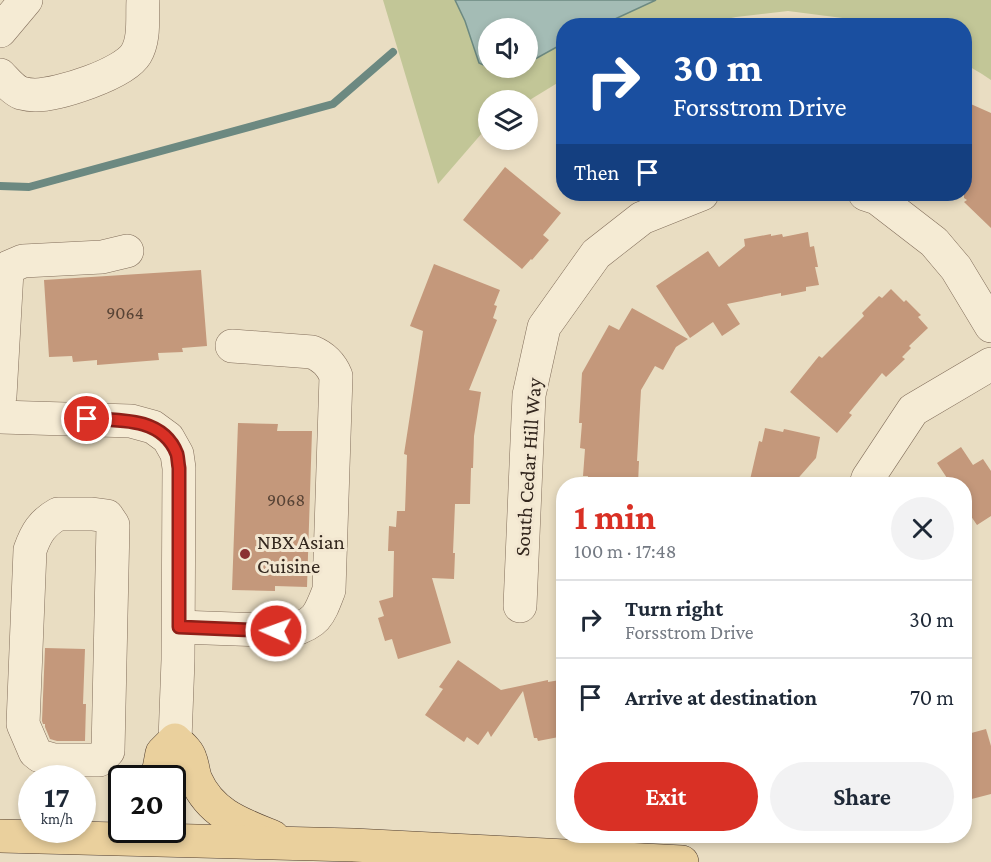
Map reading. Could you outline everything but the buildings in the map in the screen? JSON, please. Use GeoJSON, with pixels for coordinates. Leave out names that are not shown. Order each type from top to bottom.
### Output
{"type":"FeatureCollection","features":[{"type":"Feature","properties":{"kind":"main road"},"geometry":{"type":"LineString","coordinates":[[160,765],[162,753],[175,740],[190,756],[195,779],[214,807],[237,822],[286,843]]}},
{"type":"Feature","properties":{"kind":"main road"},"geometry":{"type":"LineString","coordinates":[[9,837],[286,843],[352,853],[682,862]]}},
{"type":"Feature","properties":{"kind":"street"},"geometry":{"type":"LineString","coordinates":[[0,31],[26,0]]}},
{"type":"Feature","properties":{"kind":"street"},"geometry":{"type":"LineString","coordinates":[[0,75],[19,92],[35,95],[89,83],[127,65],[142,42],[143,0]]}},
{"type":"Feature","properties":{"kind":"street","name":"South Cedar Hill Way"},"geometry":{"type":"LineString","coordinates":[[520,606],[529,394],[544,327],[596,254],[642,218],[684,201]]}},
{"type":"Feature","properties":{"kind":"street"},"geometry":{"type":"LineString","coordinates":[[881,201],[934,242],[956,268],[991,326]]}},
{"type":"Feature","properties":{"kind":"street"},"geometry":{"type":"LineString","coordinates":[[0,396],[9,267],[23,261],[102,257],[127,251]]}},
{"type":"Feature","properties":{"kind":"street"},"geometry":{"type":"LineString","coordinates":[[179,627],[290,631],[307,626],[320,614],[329,590],[336,376],[333,368],[324,357],[312,352],[232,346]]}},
{"type":"Feature","properties":{"kind":"street"},"geometry":{"type":"LineString","coordinates":[[869,477],[913,410],[991,364]]}},
{"type":"Feature","properties":{"kind":"street"},"geometry":{"type":"LineString","coordinates":[[0,417],[131,421],[153,427],[168,438],[177,454],[179,468],[179,627],[175,740]]}},
{"type":"Feature","properties":{"kind":"street"},"geometry":{"type":"LineString","coordinates":[[58,514],[107,516],[112,525],[111,657],[108,751],[99,760],[54,760],[34,752],[23,724],[30,550],[35,534],[49,518],[58,514]]}},
{"type":"Feature","properties":{"kind":"green space"},"geometry":{"type":"Polygon","coordinates":[[[383,0],[455,0],[465,21],[478,60],[478,78],[538,78],[538,57],[556,47],[556,84],[538,95],[538,90],[478,90],[478,138],[438,184],[383,0]]]}},
{"type":"Feature","properties":{"kind":"green space"},"geometry":{"type":"Polygon","coordinates":[[[656,0],[991,0],[991,80],[972,68],[972,18],[842,18],[788,11],[731,18],[617,18],[656,0]]]}},
{"type":"Feature","properties":{"kind":"water"},"geometry":{"type":"Polygon","coordinates":[[[455,0],[656,0],[617,18],[556,18],[556,47],[538,57],[538,18],[478,18],[478,60],[465,21],[455,0]]]}},
{"type":"Feature","properties":{"kind":"waterway"},"geometry":{"type":"LineString","coordinates":[[0,186],[29,187],[333,104],[393,52]]}},
{"type":"Feature","properties":{"kind":"place","name":"NBX Asian Cuisine"},"geometry":{"type":"Point","coordinates":[245,554]}},
{"type":"Feature","properties":{"kind":"route"},"geometry":{"type":"LineString","coordinates":[[87,419],[131,421],[153,427],[168,438],[177,454],[179,468],[179,627],[276,631]]}}]}
